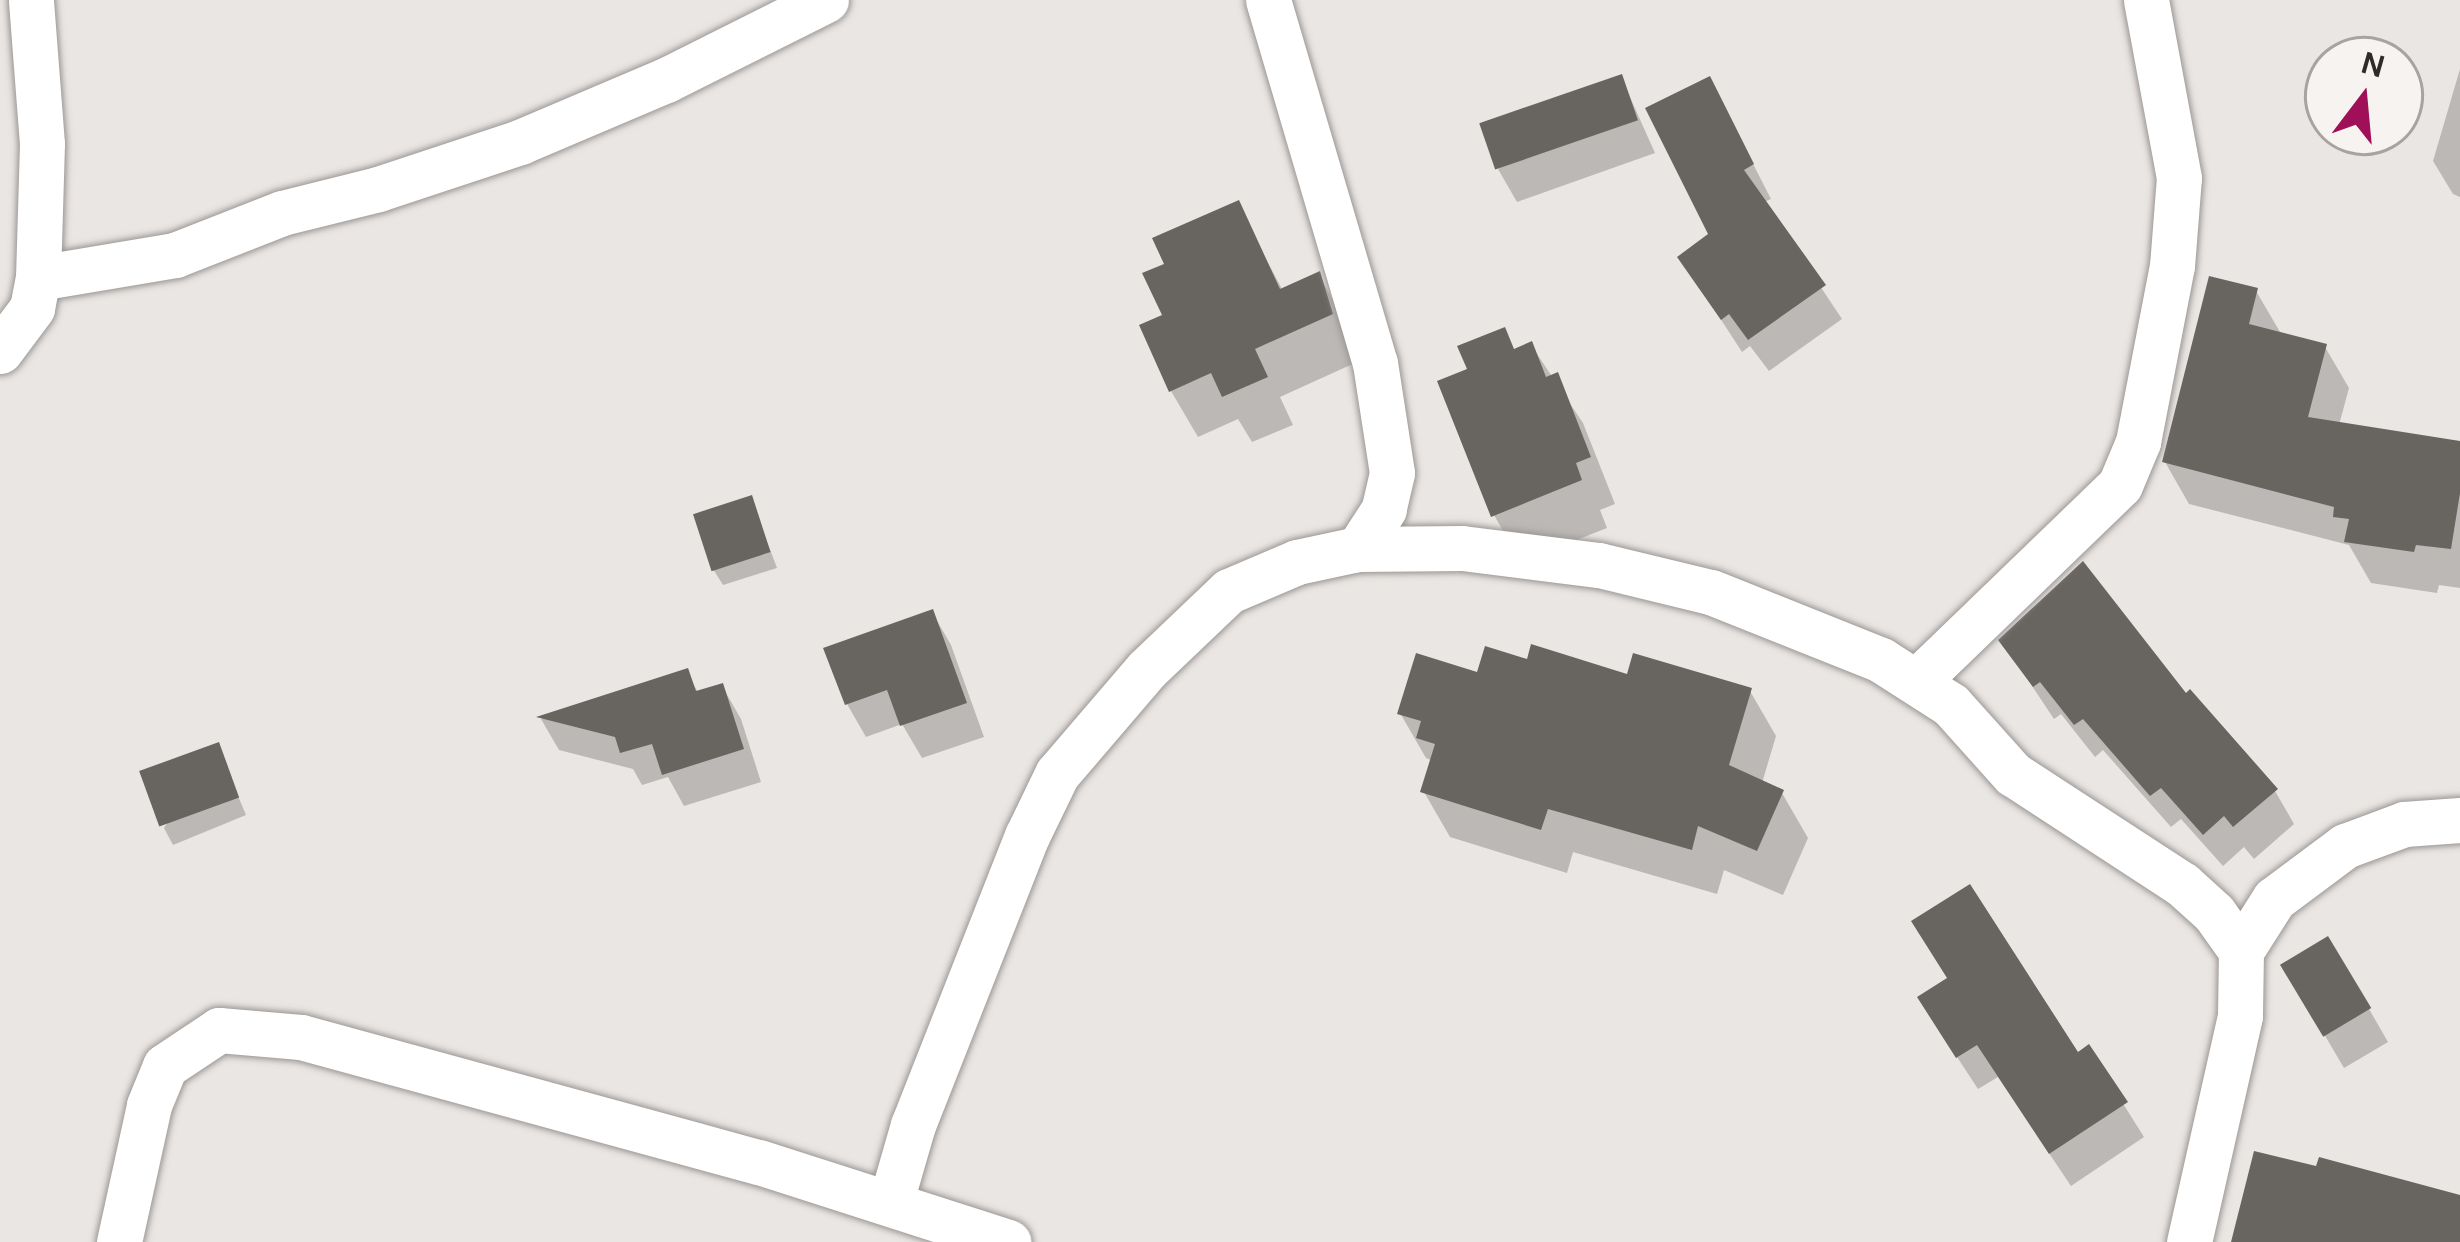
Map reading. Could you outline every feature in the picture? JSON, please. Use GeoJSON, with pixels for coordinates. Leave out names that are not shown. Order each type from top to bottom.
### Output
{"type":"FeatureCollection","features":[{"type":"Feature","properties":{"kind":"street"},"geometry":{"type":"LineString","coordinates":[[0,351],[32,308],[38,278],[41,144],[31,0]]}},
{"type":"Feature","properties":{"kind":"street"},"geometry":{"type":"LineString","coordinates":[[38,278],[175,255],[282,213],[378,189],[520,142],[666,80],[826,0]]}},
{"type":"Feature","properties":{"kind":"street"},"geometry":{"type":"LineString","coordinates":[[1268,0],[1375,363],[1392,472],[1384,509],[1358,549]]}},
{"type":"Feature","properties":{"kind":"street"},"geometry":{"type":"LineString","coordinates":[[1917,681],[2120,485],[2138,442],[2172,266],[2179,178],[2146,0]]}},
{"type":"Feature","properties":{"kind":"street"},"geometry":{"type":"LineString","coordinates":[[891,1201],[913,1125],[989,928],[1057,774],[1147,669],[1229,591],[1297,562],[1358,549],[1462,548],[1598,565],[1711,592],[1881,660],[1951,705],[2013,774],[2182,884],[2214,913],[2241,952]]}},
{"type":"Feature","properties":{"kind":"street"},"geometry":{"type":"LineString","coordinates":[[2189,1242],[2240,1016],[2241,952],[2274,899],[2345,846],[2404,824],[2460,820]]}},
{"type":"Feature","properties":{"kind":"street"},"geometry":{"type":"LineString","coordinates":[[118,1242],[149,1105],[165,1066],[219,1030],[301,1037],[891,1201],[1008,1242]]}},
{"type":"Feature","properties":{"kind":"building"},"geometry":{"type":"Polygon","coordinates":[[[1622,74],[1638,120],[1495,169],[1479,123],[1622,74]]]}},
{"type":"Feature","properties":{"kind":"building"},"geometry":{"type":"Polygon","coordinates":[[[1710,76],[1754,164],[1744,170],[1826,285],[1748,340],[1729,314],[1721,320],[1677,257],[1708,234],[1645,108],[1710,76]]]}},
{"type":"Feature","properties":{"kind":"building"},"geometry":{"type":"Polygon","coordinates":[[[1239,200],[1280,289],[1320,271],[1333,314],[1255,349],[1268,377],[1222,397],[1211,373],[1169,392],[1139,325],[1162,315],[1142,273],[1164,264],[1152,238],[1239,200]]]}},
{"type":"Feature","properties":{"kind":"building"},"geometry":{"type":"Polygon","coordinates":[[[2209,276],[2258,288],[2249,324],[2327,344],[2308,417],[2460,441],[2460,493],[2451,549],[2416,545],[2414,552],[2344,542],[2349,519],[2333,517],[2334,507],[2162,462],[2209,276]]]}},
{"type":"Feature","properties":{"kind":"building"},"geometry":{"type":"Polygon","coordinates":[[[1505,327],[1514,349],[1532,341],[1546,377],[1558,372],[1591,457],[1576,463],[1582,480],[1491,517],[1437,381],[1467,369],[1457,346],[1505,327]]]}},
{"type":"Feature","properties":{"kind":"building"},"geometry":{"type":"Polygon","coordinates":[[[752,495],[771,552],[712,571],[693,514],[752,495]]]}},
{"type":"Feature","properties":{"kind":"building"},"geometry":{"type":"Polygon","coordinates":[[[2083,561],[2186,693],[2190,689],[2278,789],[2233,827],[2224,816],[2203,835],[2161,788],[2150,796],[2083,719],[2074,725],[2040,682],[2033,687],[1998,640],[2083,561]]]}},
{"type":"Feature","properties":{"kind":"building"},"geometry":{"type":"Polygon","coordinates":[[[933,609],[967,703],[900,726],[887,690],[845,705],[823,648],[933,609]]]}},
{"type":"Feature","properties":{"kind":"building"},"geometry":{"type":"Polygon","coordinates":[[[1531,644],[1627,674],[1633,653],[1752,688],[1729,765],[1784,790],[1757,851],[1698,826],[1692,850],[1548,809],[1541,830],[1420,792],[1435,744],[1416,738],[1421,721],[1397,714],[1416,653],[1477,672],[1485,646],[1527,659],[1531,644]]]}},
{"type":"Feature","properties":{"kind":"building"},"geometry":{"type":"Polygon","coordinates":[[[688,668],[696,691],[723,683],[744,749],[662,775],[652,744],[620,753],[615,737],[536,717],[688,668]]]}},
{"type":"Feature","properties":{"kind":"building"},"geometry":{"type":"Polygon","coordinates":[[[219,742],[239,797],[159,827],[139,771],[219,742]]]}},
{"type":"Feature","properties":{"kind":"building"},"geometry":{"type":"Polygon","coordinates":[[[1970,884],[2078,1052],[2089,1044],[2128,1102],[2049,1154],[1977,1045],[1956,1058],[1917,997],[1947,978],[1911,921],[1970,884]]]}},
{"type":"Feature","properties":{"kind":"building"},"geometry":{"type":"Polygon","coordinates":[[[2328,936],[2371,1008],[2323,1037],[2280,965],[2328,936]]]}},
{"type":"Feature","properties":{"kind":"building"},"geometry":{"type":"Polygon","coordinates":[[[2254,1151],[2316,1166],[2319,1157],[2460,1195],[2460,1242],[2231,1242],[2254,1151]]]}}]}
